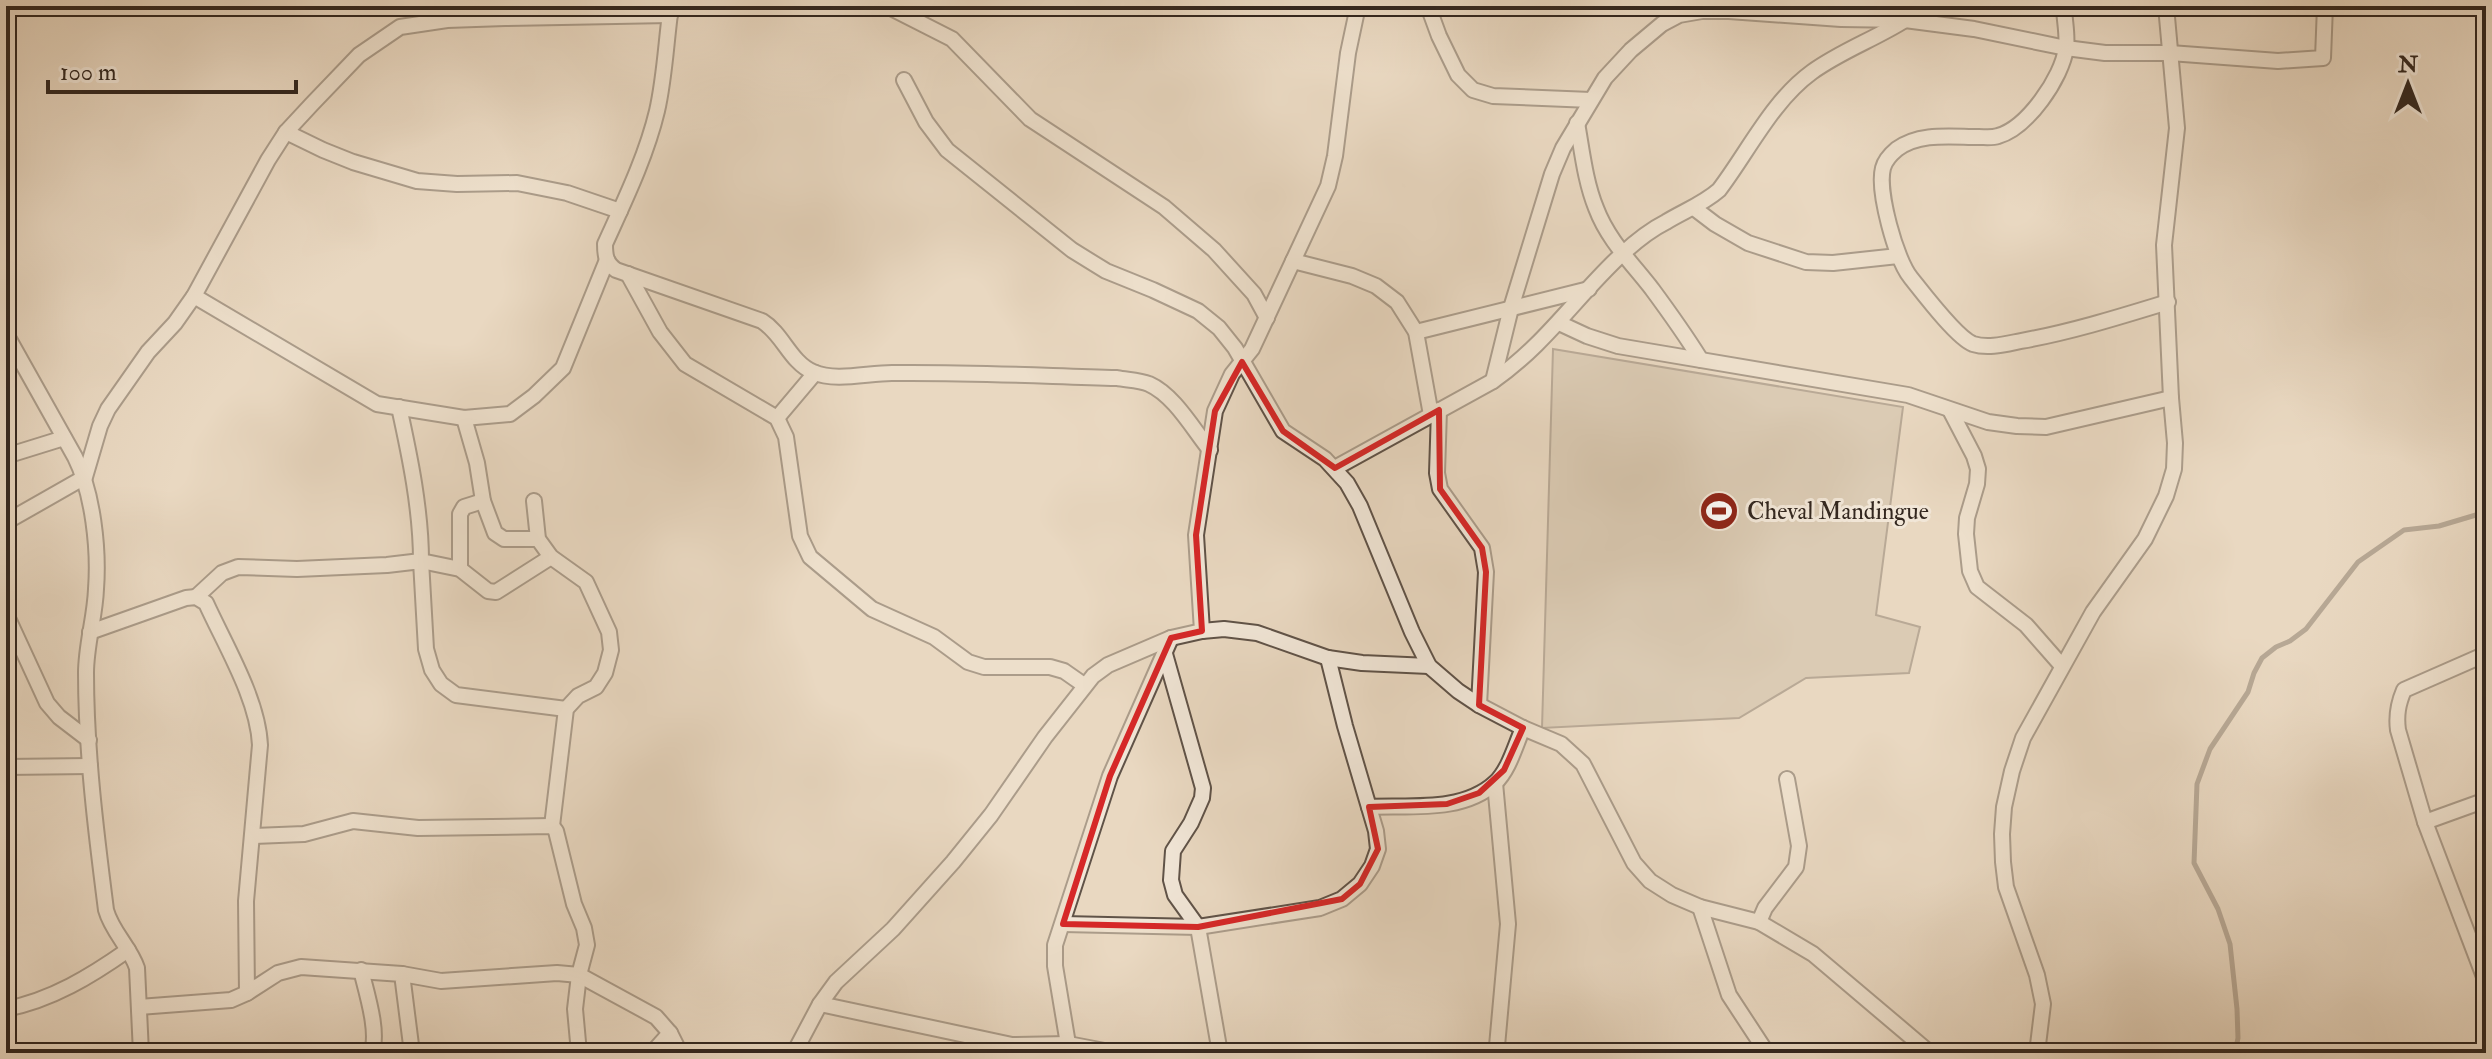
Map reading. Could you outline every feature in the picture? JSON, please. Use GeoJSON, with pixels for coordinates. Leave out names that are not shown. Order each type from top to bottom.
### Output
{"type":"FeatureCollection","features":[{"type":"Feature","properties":{"kind":"street"},"geometry":{"type":"LineString","coordinates":[[887,6],[952,39],[1030,119],[1164,207],[1214,250],[1254,294],[1267,318]]}},
{"type":"Feature","properties":{"kind":"street"},"geometry":{"type":"LineString","coordinates":[[1202,631],[1196,535],[1215,411],[1219,397],[1252,349],[1328,186],[1358,6]]}},
{"type":"Feature","properties":{"kind":"street"},"geometry":{"type":"LineString","coordinates":[[1428,6],[1458,75],[1473,90],[1493,96],[1591,100]]}},
{"type":"Feature","properties":{"kind":"street"},"geometry":{"type":"LineString","coordinates":[[2064,6],[2066,48],[2059,72],[2049,91],[2014,128],[1996,137],[1929,137],[1904,144],[1889,155],[1883,167],[1882,183],[1898,256],[1905,271],[1962,337],[1973,344],[1989,346],[2058,334],[2168,302]]}},
{"type":"Feature","properties":{"kind":"street"},"geometry":{"type":"LineString","coordinates":[[2037,1053],[2043,1004],[2037,975],[2006,887],[2002,834],[2004,807],[2023,738],[2093,612],[2145,539],[2166,496],[2174,469],[2164,245],[2177,128],[2166,6]]}},
{"type":"Feature","properties":{"kind":"street"},"geometry":{"type":"LineString","coordinates":[[1493,381],[1511,308],[1552,174],[1577,123],[1605,78],[1631,50],[1662,24],[1679,15],[1729,11],[1841,19],[1905,13],[2066,48],[2105,53],[2170,53],[2278,61],[2323,58],[2325,6]]}},
{"type":"Feature","properties":{"kind":"street"},"geometry":{"type":"LineString","coordinates":[[6,522],[85,477],[108,409],[148,352],[175,323],[194,296],[286,132],[359,55],[400,27],[447,20],[503,12],[671,10],[657,113],[605,244],[607,260],[563,368],[510,414],[464,418],[377,404],[194,296]]}},
{"type":"Feature","properties":{"kind":"street"},"geometry":{"type":"LineString","coordinates":[[1335,468],[1513,367],[1559,323],[1622,254],[1662,223],[1694,208],[1719,190],[1779,106],[1810,73],[1905,13]]}},
{"type":"Feature","properties":{"kind":"street"},"geometry":{"type":"LineString","coordinates":[[904,80],[926,122],[947,150],[1072,250],[1106,271],[1198,311],[1219,328],[1283,431],[1335,468],[1360,506],[1429,666],[1479,705],[1561,744],[1574,754],[1583,764],[1634,863],[1650,881],[1700,907],[1759,922],[1813,954],[1930,1053]]}},
{"type":"Feature","properties":{"kind":"street"},"geometry":{"type":"LineString","coordinates":[[1577,123],[1595,206],[1622,254],[1652,289],[1701,360]]}},
{"type":"Feature","properties":{"kind":"street"},"geometry":{"type":"LineString","coordinates":[[286,132],[353,162],[417,181],[517,183],[567,193],[620,211]]}},
{"type":"Feature","properties":{"kind":"street"},"geometry":{"type":"LineString","coordinates":[[1694,208],[1748,243],[1806,262],[1833,263],[1898,256]]}},
{"type":"Feature","properties":{"kind":"street"},"geometry":{"type":"LineString","coordinates":[[607,260],[616,270],[762,321],[775,329],[802,366],[815,373],[837,376],[890,373],[1117,378],[1145,382],[1170,401],[1210,450]]}},
{"type":"Feature","properties":{"kind":"street"},"geometry":{"type":"LineString","coordinates":[[1293,261],[1352,276],[1376,286],[1397,302],[1416,332],[1435,413],[1440,489],[1482,548],[1486,572],[1479,705]]}},
{"type":"Feature","properties":{"kind":"street"},"geometry":{"type":"LineString","coordinates":[[628,274],[660,332],[685,364],[777,418],[786,437],[800,536],[810,557],[872,609],[934,637],[968,662],[984,667],[1050,667],[1064,671],[1084,685]]}},
{"type":"Feature","properties":{"kind":"street"},"geometry":{"type":"LineString","coordinates":[[1416,332],[1589,289]]}},
{"type":"Feature","properties":{"kind":"street"},"geometry":{"type":"LineString","coordinates":[[1559,323],[1618,346],[1908,395],[1988,422],[2046,427],[2171,398]]}},
{"type":"Feature","properties":{"kind":"street"},"geometry":{"type":"LineString","coordinates":[[6,334],[85,477],[90,497],[96,560],[96,587],[86,665],[90,766],[106,910],[109,921],[137,968],[141,1053]]}},
{"type":"Feature","properties":{"kind":"street"},"geometry":{"type":"LineString","coordinates":[[777,418],[815,373]]}},
{"type":"Feature","properties":{"kind":"street"},"geometry":{"type":"LineString","coordinates":[[399,407],[411,462],[421,536],[426,649],[432,670],[441,684],[456,695],[566,709]]}},
{"type":"Feature","properties":{"kind":"street"},"geometry":{"type":"LineString","coordinates":[[1950,410],[1978,469],[1966,534],[1968,562],[1977,587],[2026,625],[2062,666]]}},
{"type":"Feature","properties":{"kind":"street"},"geometry":{"type":"LineString","coordinates":[[464,418],[477,463],[483,501],[495,533],[504,539],[538,539]]}},
{"type":"Feature","properties":{"kind":"street"},"geometry":{"type":"LineString","coordinates":[[6,456],[64,438]]}},
{"type":"Feature","properties":{"kind":"street"},"geometry":{"type":"LineString","coordinates":[[460,569],[460,514],[464,507],[483,501]]}},
{"type":"Feature","properties":{"kind":"street"},"geometry":{"type":"LineString","coordinates":[[534,501],[538,539],[551,557],[586,582],[609,632],[611,650],[605,673],[596,687],[578,696],[566,709],[552,826],[556,831],[587,945],[575,1009],[579,1053]]}},
{"type":"Feature","properties":{"kind":"street"},"geometry":{"type":"LineString","coordinates":[[196,597],[222,573],[238,567],[297,569],[421,561],[460,569],[488,591],[496,592],[551,557]]}},
{"type":"Feature","properties":{"kind":"street"},"geometry":{"type":"LineString","coordinates":[[90,632],[196,597],[206,603],[259,724],[260,745],[246,901],[247,993]]}},
{"type":"Feature","properties":{"kind":"street"},"geometry":{"type":"LineString","coordinates":[[6,614],[47,703],[59,717],[89,740]]}},
{"type":"Feature","properties":{"kind":"street"},"geometry":{"type":"LineString","coordinates":[[794,1053],[820,1004],[836,982],[893,929],[953,862],[991,815],[1084,685],[1108,665],[1171,638],[1224,629],[1257,633],[1328,658],[1429,666]]}},
{"type":"Feature","properties":{"kind":"street"},"geometry":{"type":"LineString","coordinates":[[1068,1044],[1055,966],[1055,945],[1110,776],[1171,638]]}},
{"type":"Feature","properties":{"kind":"street"},"geometry":{"type":"LineString","coordinates":[[1165,654],[1203,788],[1191,823],[1173,851],[1170,870],[1175,895],[1198,927],[1220,1053]]}},
{"type":"Feature","properties":{"kind":"street"},"geometry":{"type":"LineString","coordinates":[[2486,654],[2404,690],[2396,717],[2425,822],[2480,946],[2486,982]]}},
{"type":"Feature","properties":{"kind":"street"},"geometry":{"type":"LineString","coordinates":[[1063,924],[1198,927],[1320,908],[1342,899],[1360,884],[1372,866],[1378,849],[1328,658]]}},
{"type":"Feature","properties":{"kind":"street"},"geometry":{"type":"LineString","coordinates":[[1369,807],[1463,801],[1495,783],[1523,728]]}},
{"type":"Feature","properties":{"kind":"street"},"geometry":{"type":"LineString","coordinates":[[6,767],[90,766]]}},
{"type":"Feature","properties":{"kind":"street"},"geometry":{"type":"LineString","coordinates":[[1759,922],[1765,908],[1796,867],[1799,846],[1787,779]]}},
{"type":"Feature","properties":{"kind":"street"},"geometry":{"type":"LineString","coordinates":[[1495,783],[1508,924],[1498,1053]]}},
{"type":"Feature","properties":{"kind":"street"},"geometry":{"type":"LineString","coordinates":[[2425,822],[2486,800]]}},
{"type":"Feature","properties":{"kind":"street"},"geometry":{"type":"LineString","coordinates":[[253,836],[304,834],[353,821],[418,828],[552,826]]}},
{"type":"Feature","properties":{"kind":"street"},"geometry":{"type":"LineString","coordinates":[[1700,907],[1729,995],[1767,1053]]}},
{"type":"Feature","properties":{"kind":"street"},"geometry":{"type":"LineString","coordinates":[[6,1009],[53,995],[95,973],[128,950]]}},
{"type":"Feature","properties":{"kind":"street"},"geometry":{"type":"LineString","coordinates":[[139,1007],[231,1000],[285,970],[327,967],[441,981],[557,973],[579,975],[656,1017],[670,1033],[680,1053]]}},
{"type":"Feature","properties":{"kind":"street"},"geometry":{"type":"LineString","coordinates":[[361,970],[374,1032],[371,1053]]}},
{"type":"Feature","properties":{"kind":"street"},"geometry":{"type":"LineString","coordinates":[[402,974],[412,1053]]}},
{"type":"Feature","properties":{"kind":"street"},"geometry":{"type":"LineString","coordinates":[[820,1004],[1011,1049],[1068,1044],[1115,1053]]}},
{"type":"Feature","properties":{"kind":"street"},"geometry":{"type":"LineString","coordinates":[[652,1053],[670,1033]]}},
{"type":"Feature","properties":{"kind":"highlighted area"},"geometry":{"type":"Polygon","coordinates":[[[1242,362],[1283,431],[1335,468],[1439,410],[1440,489],[1482,548],[1486,572],[1479,705],[1523,728],[1504,770],[1479,793],[1447,804],[1369,807],[1378,849],[1360,884],[1342,899],[1198,927],[1063,924],[1110,776],[1171,638],[1202,631],[1196,535],[1215,411],[1242,362]]]}},
{"type":"Feature","properties":{"kind":"shaded area","name":"Cheval Mandingue"},"geometry":{"type":"Polygon","coordinates":[[[1553,349],[1903,407],[1876,615],[1920,627],[1909,673],[1806,678],[1739,718],[1542,728],[1553,349]]]}},
{"type":"Feature","properties":{"kind":"waterway"},"geometry":{"type":"LineString","coordinates":[[2235,1053],[2237,1009],[2230,944],[2218,909],[2194,863],[2197,784],[2210,749],[2248,692],[2262,658],[2306,629],[2358,562],[2404,530],[2439,526],[2486,512]]}},
{"type":"Feature","properties":{"kind":"place","name":"Cheval Mandingue"},"geometry":{"type":"Point","coordinates":[1719,511]}}]}
